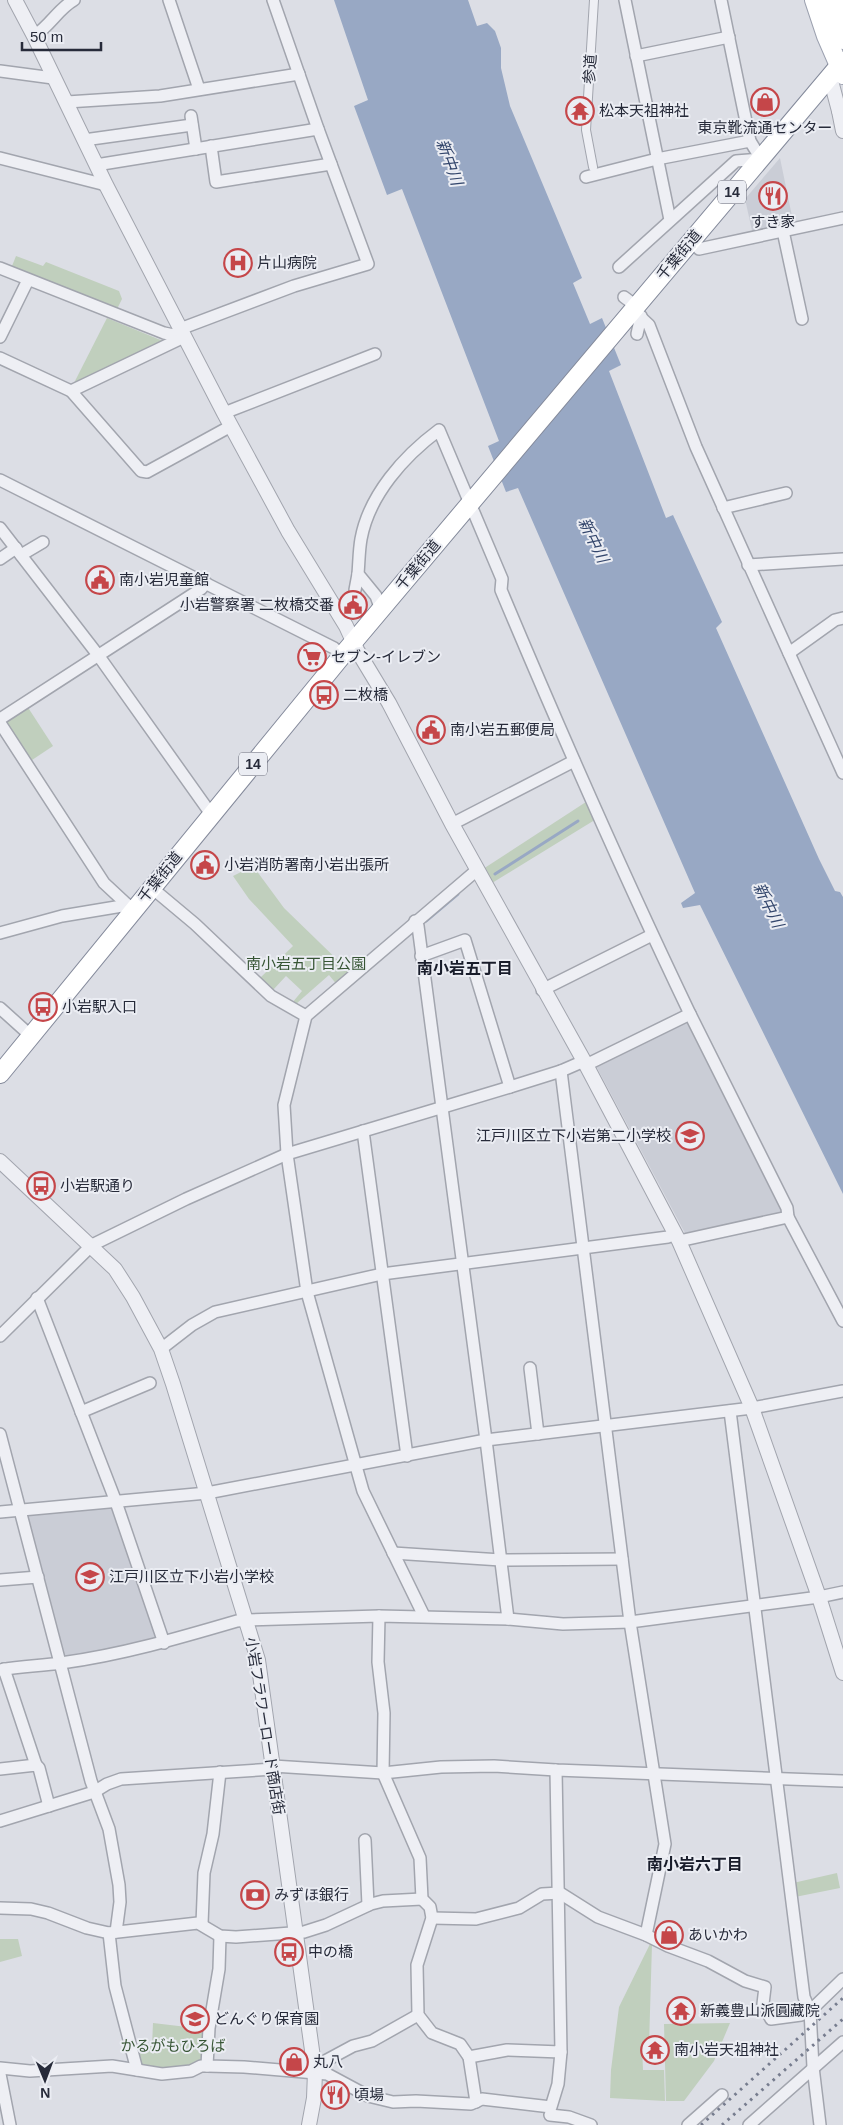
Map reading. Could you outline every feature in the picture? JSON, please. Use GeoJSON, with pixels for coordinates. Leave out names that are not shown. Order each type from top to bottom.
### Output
{"type":"FeatureCollection","features":[{"type":"Feature","properties":{"kind":"main road"},"geometry":{"type":"LineString","coordinates":[[814,0],[839,70]]}},
{"type":"Feature","properties":{"kind":"main road"},"geometry":{"type":"LineString","coordinates":[[829,0],[843,40]]}},
{"type":"Feature","properties":{"kind":"main road"},"geometry":{"type":"LineString","coordinates":[[842,0],[843,4]]}},
{"type":"Feature","properties":{"kind":"main road","name":"千葉街道"},"geometry":{"type":"LineString","coordinates":[[0,1074],[131,907],[152,888],[342,655],[632,309],[839,70]]}},
{"type":"Feature","properties":{"kind":"street"},"geometry":{"type":"LineString","coordinates":[[15,0],[53,78],[67,102],[106,185],[224,413],[288,531],[389,702],[452,824],[542,990],[585,1063],[677,1238],[752,1408],[819,1597],[843,1673]]}},
{"type":"Feature","properties":{"kind":"street"},"geometry":{"type":"LineString","coordinates":[[34,36],[41,32],[65,5],[74,0]]}},
{"type":"Feature","properties":{"kind":"street"},"geometry":{"type":"LineString","coordinates":[[169,0],[199,90]]}},
{"type":"Feature","properties":{"kind":"street"},"geometry":{"type":"LineString","coordinates":[[70,391],[182,333],[294,286],[368,264],[273,0]]}},
{"type":"Feature","properties":{"kind":"street","name":"参道"},"geometry":{"type":"LineString","coordinates":[[593,167],[586,130],[594,0]]}},
{"type":"Feature","properties":{"kind":"street"},"geometry":{"type":"LineString","coordinates":[[625,0],[670,220]]}},
{"type":"Feature","properties":{"kind":"street"},"geometry":{"type":"LineString","coordinates":[[619,267],[736,161],[761,159],[750,141],[721,0]]}},
{"type":"Feature","properties":{"kind":"street"},"geometry":{"type":"LineString","coordinates":[[636,56],[729,37]]}},
{"type":"Feature","properties":{"kind":"street"},"geometry":{"type":"LineString","coordinates":[[839,70],[843,132]]}},
{"type":"Feature","properties":{"kind":"street"},"geometry":{"type":"LineString","coordinates":[[0,71],[53,78]]}},
{"type":"Feature","properties":{"kind":"street"},"geometry":{"type":"LineString","coordinates":[[67,102],[160,96],[299,74]]}},
{"type":"Feature","properties":{"kind":"street"},"geometry":{"type":"LineString","coordinates":[[84,140],[192,120],[196,149]]}},
{"type":"Feature","properties":{"kind":"street"},"geometry":{"type":"LineString","coordinates":[[96,164],[318,129]]}},
{"type":"Feature","properties":{"kind":"street"},"geometry":{"type":"LineString","coordinates":[[586,177],[657,159],[750,141]]}},
{"type":"Feature","properties":{"kind":"street"},"geometry":{"type":"LineString","coordinates":[[211,146],[216,182],[331,164]]}},
{"type":"Feature","properties":{"kind":"street"},"geometry":{"type":"LineString","coordinates":[[0,158],[106,185]]}},
{"type":"Feature","properties":{"kind":"street"},"geometry":{"type":"LineString","coordinates":[[699,250],[843,218]]}},
{"type":"Feature","properties":{"kind":"street"},"geometry":{"type":"LineString","coordinates":[[783,231],[802,318]]}},
{"type":"Feature","properties":{"kind":"street"},"geometry":{"type":"LineString","coordinates":[[0,268],[164,333],[182,333]]}},
{"type":"Feature","properties":{"kind":"street"},"geometry":{"type":"LineString","coordinates":[[0,337],[28,280]]}},
{"type":"Feature","properties":{"kind":"street"},"geometry":{"type":"LineString","coordinates":[[632,309],[636,334]]}},
{"type":"Feature","properties":{"kind":"street"},"geometry":{"type":"LineString","coordinates":[[632,309],[649,325],[696,447],[843,773]]}},
{"type":"Feature","properties":{"kind":"street"},"geometry":{"type":"LineString","coordinates":[[224,413],[375,354]]}},
{"type":"Feature","properties":{"kind":"street"},"geometry":{"type":"LineString","coordinates":[[0,358],[70,391],[141,471],[147,472],[231,426]]}},
{"type":"Feature","properties":{"kind":"street"},"geometry":{"type":"LineString","coordinates":[[355,590],[361,538],[372,508],[387,481],[420,446],[439,430],[475,498],[502,579],[501,590],[574,761],[652,934],[787,1208],[788,1217],[843,1321]]}},
{"type":"Feature","properties":{"kind":"street"},"geometry":{"type":"LineString","coordinates":[[0,480],[334,648],[342,655]]}},
{"type":"Feature","properties":{"kind":"street"},"geometry":{"type":"LineString","coordinates":[[723,508],[786,493]]}},
{"type":"Feature","properties":{"kind":"street"},"geometry":{"type":"LineString","coordinates":[[0,528],[98,655],[211,814]]}},
{"type":"Feature","properties":{"kind":"street"},"geometry":{"type":"LineString","coordinates":[[0,559],[43,542]]}},
{"type":"Feature","properties":{"kind":"street"},"geometry":{"type":"LineString","coordinates":[[748,565],[843,559]]}},
{"type":"Feature","properties":{"kind":"street"},"geometry":{"type":"LineString","coordinates":[[358,574],[376,596],[381,610]]}},
{"type":"Feature","properties":{"kind":"street"},"geometry":{"type":"LineString","coordinates":[[0,719],[201,589],[206,583]]}},
{"type":"Feature","properties":{"kind":"street"},"geometry":{"type":"LineString","coordinates":[[789,653],[835,620],[843,618]]}},
{"type":"Feature","properties":{"kind":"street"},"geometry":{"type":"LineString","coordinates":[[0,723],[104,883],[131,907]]}},
{"type":"Feature","properties":{"kind":"street"},"geometry":{"type":"LineString","coordinates":[[452,824],[574,761]]}},
{"type":"Feature","properties":{"kind":"street"},"geometry":{"type":"LineString","coordinates":[[424,1616],[370,1507],[356,1466],[307,1292],[287,1154],[284,1105],[306,1016],[415,921],[478,870]]}},
{"type":"Feature","properties":{"kind":"street"},"geometry":{"type":"LineString","coordinates":[[152,888],[195,924],[271,996],[306,1016]]}},
{"type":"Feature","properties":{"kind":"street"},"geometry":{"type":"LineString","coordinates":[[0,932],[62,916],[131,907]]}},
{"type":"Feature","properties":{"kind":"street"},"geometry":{"type":"LineString","coordinates":[[415,921],[418,926],[508,1618]]}},
{"type":"Feature","properties":{"kind":"street"},"geometry":{"type":"LineString","coordinates":[[542,990],[652,934]]}},
{"type":"Feature","properties":{"kind":"street"},"geometry":{"type":"LineString","coordinates":[[421,956],[465,940],[510,1087]]}},
{"type":"Feature","properties":{"kind":"street"},"geometry":{"type":"LineString","coordinates":[[0,1008],[31,1036]]}},
{"type":"Feature","properties":{"kind":"street"},"geometry":{"type":"LineString","coordinates":[[0,1336],[92,1245],[186,1198],[287,1154],[585,1063],[690,1014]]}},
{"type":"Feature","properties":{"kind":"street"},"geometry":{"type":"LineString","coordinates":[[560,1071],[630,1622],[665,1844],[646,1934]]}},
{"type":"Feature","properties":{"kind":"street"},"geometry":{"type":"LineString","coordinates":[[363,1131],[407,1456]]}},
{"type":"Feature","properties":{"kind":"street","name":"小岩フラワーロード商店街"},"geometry":{"type":"LineString","coordinates":[[0,1161],[92,1245],[121,1277],[161,1349],[258,1660],[315,2072],[314,2098],[309,2125]]}},
{"type":"Feature","properties":{"kind":"street"},"geometry":{"type":"LineString","coordinates":[[161,1349],[192,1325],[215,1312],[382,1274],[668,1237],[677,1238],[788,1217]]}},
{"type":"Feature","properties":{"kind":"street"},"geometry":{"type":"LineString","coordinates":[[37,1298],[116,1502],[164,1643]]}},
{"type":"Feature","properties":{"kind":"street"},"geometry":{"type":"LineString","coordinates":[[530,1368],[538,1434]]}},
{"type":"Feature","properties":{"kind":"street"},"geometry":{"type":"LineString","coordinates":[[81,1412],[150,1384]]}},
{"type":"Feature","properties":{"kind":"street"},"geometry":{"type":"LineString","coordinates":[[0,1512],[207,1493],[486,1440],[752,1408],[843,1391]]}},
{"type":"Feature","properties":{"kind":"street"},"geometry":{"type":"LineString","coordinates":[[730,1411],[804,1997],[810,2011],[820,2125]]}},
{"type":"Feature","properties":{"kind":"street"},"geometry":{"type":"LineString","coordinates":[[0,1434],[94,1792],[109,1829],[119,1885],[120,1902],[112,1932],[115,1986],[137,2070]]}},
{"type":"Feature","properties":{"kind":"street"},"geometry":{"type":"LineString","coordinates":[[393,1553],[501,1560],[622,1559]]}},
{"type":"Feature","properties":{"kind":"street"},"geometry":{"type":"LineString","coordinates":[[0,1580],[38,1576]]}},
{"type":"Feature","properties":{"kind":"street"},"geometry":{"type":"LineString","coordinates":[[49,1806],[39,1768],[36,1765],[2,1670],[20,1666],[61,1663],[164,1643],[237,1621],[247,1620],[424,1616],[508,1618],[563,1624],[630,1622],[819,1597],[843,1592]]}},
{"type":"Feature","properties":{"kind":"street"},"geometry":{"type":"LineString","coordinates":[[378,1616],[378,1662],[384,1713],[383,1772],[420,1858],[422,1899]]}},
{"type":"Feature","properties":{"kind":"street"},"geometry":{"type":"LineString","coordinates":[[0,1769],[36,1765]]}},
{"type":"Feature","properties":{"kind":"street"},"geometry":{"type":"LineString","coordinates":[[0,1821],[94,1792],[107,1784],[121,1779],[274,1768],[383,1772],[494,1766],[843,1781]]}},
{"type":"Feature","properties":{"kind":"street"},"geometry":{"type":"LineString","coordinates":[[550,2116],[558,2084],[561,2052],[560,1893],[556,1770]]}},
{"type":"Feature","properties":{"kind":"street"},"geometry":{"type":"LineString","coordinates":[[202,1924],[204,1873],[213,1834],[220,1772]]}},
{"type":"Feature","properties":{"kind":"street"},"geometry":{"type":"LineString","coordinates":[[365,1840],[368,1906]]}},
{"type":"Feature","properties":{"kind":"street"},"geometry":{"type":"LineString","coordinates":[[432,1918],[476,1919],[519,1908],[542,1894],[560,1893],[598,1917],[646,1934],[668,1946],[708,1961],[745,1982],[765,1986],[764,2004],[771,2019],[801,2015],[810,2011],[843,1979]]}},
{"type":"Feature","properties":{"kind":"street"},"geometry":{"type":"LineString","coordinates":[[0,1908],[31,1909],[48,1913],[87,1928],[112,1932],[198,1923],[220,1936],[236,1937],[296,1934],[315,1929],[383,1901],[422,1899],[430,1906],[432,1918],[417,1965],[418,2015],[432,2032],[460,2044],[469,2057],[476,2102]]}},
{"type":"Feature","properties":{"kind":"street"},"geometry":{"type":"LineString","coordinates":[[207,2066],[209,2028],[219,1970],[220,1936]]}},
{"type":"Feature","properties":{"kind":"street"},"geometry":{"type":"LineString","coordinates":[[315,2072],[327,2060],[353,2046],[372,2041],[418,2015]]}},
{"type":"Feature","properties":{"kind":"street"},"geometry":{"type":"LineString","coordinates":[[749,2125],[843,2042]]}},
{"type":"Feature","properties":{"kind":"street"},"geometry":{"type":"LineString","coordinates":[[469,2057],[507,2050],[561,2052]]}},
{"type":"Feature","properties":{"kind":"street"},"geometry":{"type":"LineString","coordinates":[[0,2068],[30,2071],[112,2066],[169,2073],[191,2071],[201,2066],[207,2066],[315,2072],[326,2074],[368,2096],[382,2101],[472,2104],[482,2099],[550,2116],[568,2117],[591,2125]]}},
{"type":"Feature","properties":{"kind":"street"},"geometry":{"type":"LineString","coordinates":[[0,2074],[10,2125]]}},
{"type":"Feature","properties":{"kind":"street"},"geometry":{"type":"LineString","coordinates":[[688,2125],[722,2095]]}},
{"type":"Feature","properties":{"kind":"shaded area"},"geometry":{"type":"Polygon","coordinates":[[[780,158],[794,226],[753,235],[745,199],[780,158]]]}},
{"type":"Feature","properties":{"kind":"shaded area","name":"江戸川区立下小岩第二小学校"},"geometry":{"type":"Polygon","coordinates":[[[687,1019],[783,1212],[685,1233],[595,1064],[687,1019]]]}},
{"type":"Feature","properties":{"kind":"shaded area","name":"江戸川区立下小岩小学校"},"geometry":{"type":"Polygon","coordinates":[[[114,1506],[157,1641],[66,1658],[26,1517],[28,1513],[114,1506]]]}},
{"type":"Feature","properties":{"kind":"green space"},"geometry":{"type":"Polygon","coordinates":[[[16,256],[43,266],[46,262],[119,291],[122,299],[117,309],[12,266],[16,256]]]}},
{"type":"Feature","properties":{"kind":"green space"},"geometry":{"type":"Polygon","coordinates":[[[107,318],[163,341],[74,383],[107,318]]]}},
{"type":"Feature","properties":{"kind":"green space"},"geometry":{"type":"Polygon","coordinates":[[[27,706],[53,746],[29,762],[3,721],[27,706]]]}},
{"type":"Feature","properties":{"kind":"green space"},"geometry":{"type":"Polygon","coordinates":[[[589,800],[598,818],[492,883],[483,869],[589,800]]]}},
{"type":"Feature","properties":{"kind":"green space","name":"南小岩五丁目公園"},"geometry":{"type":"Polygon","coordinates":[[[253,866],[284,908],[352,974],[338,986],[329,975],[296,1004],[292,1003],[302,991],[286,976],[273,990],[260,978],[293,946],[249,899],[233,876],[253,866]]]}},
{"type":"Feature","properties":{"kind":"green space"},"geometry":{"type":"Polygon","coordinates":[[[837,1873],[840,1888],[795,1897],[793,1883],[837,1873]]]}},
{"type":"Feature","properties":{"kind":"green space"},"geometry":{"type":"Polygon","coordinates":[[[0,1939],[18,1939],[22,1956],[0,1962],[0,1939]]]}},
{"type":"Feature","properties":{"kind":"green space"},"geometry":{"type":"Polygon","coordinates":[[[650,1944],[652,1944],[649,2046],[642,2046],[643,2070],[664,2070],[665,2101],[610,2098],[611,2070],[619,2007],[650,1944]]]}},
{"type":"Feature","properties":{"kind":"green space","name":"かるがもひろば"},"geometry":{"type":"Polygon","coordinates":[[[153,2023],[204,2029],[202,2059],[189,2067],[181,2068],[164,2068],[140,2064],[136,2046],[152,2046],[153,2023]]]}},
{"type":"Feature","properties":{"kind":"green space"},"geometry":{"type":"Polygon","coordinates":[[[730,2023],[714,2061],[684,2101],[666,2101],[664,2024],[730,2023]]]}},
{"type":"Feature","properties":{"kind":"water","name":"新中川"},"geometry":{"type":"Polygon","coordinates":[[[334,0],[468,0],[477,26],[487,23],[495,31],[501,48],[501,68],[510,106],[582,278],[573,283],[590,324],[602,318],[621,365],[609,371],[666,518],[673,515],[722,622],[716,628],[819,859],[835,891],[840,892],[843,897],[843,1194],[700,905],[683,908],[681,903],[695,893],[518,488],[506,492],[488,446],[499,441],[402,189],[387,195],[354,106],[368,100],[334,0]]]}},
{"type":"Feature","properties":{"kind":"waterway"},"geometry":{"type":"LineString","coordinates":[[495,874],[578,821]]}},
{"type":"Feature","properties":{"kind":"waterway"},"geometry":{"type":"LineString","coordinates":[[426,921],[458,894]]}},
{"type":"Feature","properties":{"kind":"railway"},"geometry":{"type":"LineString","coordinates":[[701,2125],[843,1998]]}},
{"type":"Feature","properties":{"kind":"railway"},"geometry":{"type":"LineString","coordinates":[[722,2125],[843,2019]]}},
{"type":"Feature","properties":{"kind":"place","name":"東京靴流通センター"},"geometry":{"type":"Point","coordinates":[765,102]}},
{"type":"Feature","properties":{"kind":"place","name":"松本天祖神社"},"geometry":{"type":"Point","coordinates":[580,111]}},
{"type":"Feature","properties":{"kind":"place","name":"すき家"},"geometry":{"type":"Point","coordinates":[773,196]}},
{"type":"Feature","properties":{"kind":"place","name":"片山病院"},"geometry":{"type":"Point","coordinates":[238,263]}},
{"type":"Feature","properties":{"kind":"place","name":"南小岩児童館"},"geometry":{"type":"Point","coordinates":[100,580]}},
{"type":"Feature","properties":{"kind":"place","name":"小岩警察署 二枚橋交番"},"geometry":{"type":"Point","coordinates":[353,605]}},
{"type":"Feature","properties":{"kind":"place","name":"セブン-イレブン"},"geometry":{"type":"Point","coordinates":[312,657]}},
{"type":"Feature","properties":{"kind":"place","name":"二枚橋"},"geometry":{"type":"Point","coordinates":[324,695]}},
{"type":"Feature","properties":{"kind":"place","name":"南小岩五郵便局"},"geometry":{"type":"Point","coordinates":[431,730]}},
{"type":"Feature","properties":{"kind":"place","name":"小岩消防署南小岩出張所"},"geometry":{"type":"Point","coordinates":[205,865]}},
{"type":"Feature","properties":{"kind":"place","name":"小岩駅入口"},"geometry":{"type":"Point","coordinates":[43,1007]}},
{"type":"Feature","properties":{"kind":"place","name":"江戸川区立下小岩第二小学校"},"geometry":{"type":"Point","coordinates":[690,1136]}},
{"type":"Feature","properties":{"kind":"place","name":"小岩駅通り"},"geometry":{"type":"Point","coordinates":[41,1186]}},
{"type":"Feature","properties":{"kind":"place","name":"江戸川区立下小岩小学校"},"geometry":{"type":"Point","coordinates":[90,1577]}},
{"type":"Feature","properties":{"kind":"place","name":"みずほ銀行"},"geometry":{"type":"Point","coordinates":[255,1895]}},
{"type":"Feature","properties":{"kind":"place","name":"あいかわ"},"geometry":{"type":"Point","coordinates":[669,1935]}},
{"type":"Feature","properties":{"kind":"place","name":"中の橋"},"geometry":{"type":"Point","coordinates":[289,1952]}},
{"type":"Feature","properties":{"kind":"place","name":"新義豊山派圓藏院"},"geometry":{"type":"Point","coordinates":[681,2011]}},
{"type":"Feature","properties":{"kind":"place","name":"どんぐり保育園"},"geometry":{"type":"Point","coordinates":[195,2019]}},
{"type":"Feature","properties":{"kind":"place","name":"南小岩天祖神社"},"geometry":{"type":"Point","coordinates":[655,2050]}},
{"type":"Feature","properties":{"kind":"place","name":"丸八"},"geometry":{"type":"Point","coordinates":[294,2062]}},
{"type":"Feature","properties":{"kind":"place","name":"頃場"},"geometry":{"type":"Point","coordinates":[335,2095]}},
{"type":"Feature","properties":{"kind":"district","name":"南小岩五丁目"},"geometry":{"type":"Point","coordinates":[465,968]}},
{"type":"Feature","properties":{"kind":"district","name":"南小岩六丁目"},"geometry":{"type":"Point","coordinates":[695,1864]}}]}
